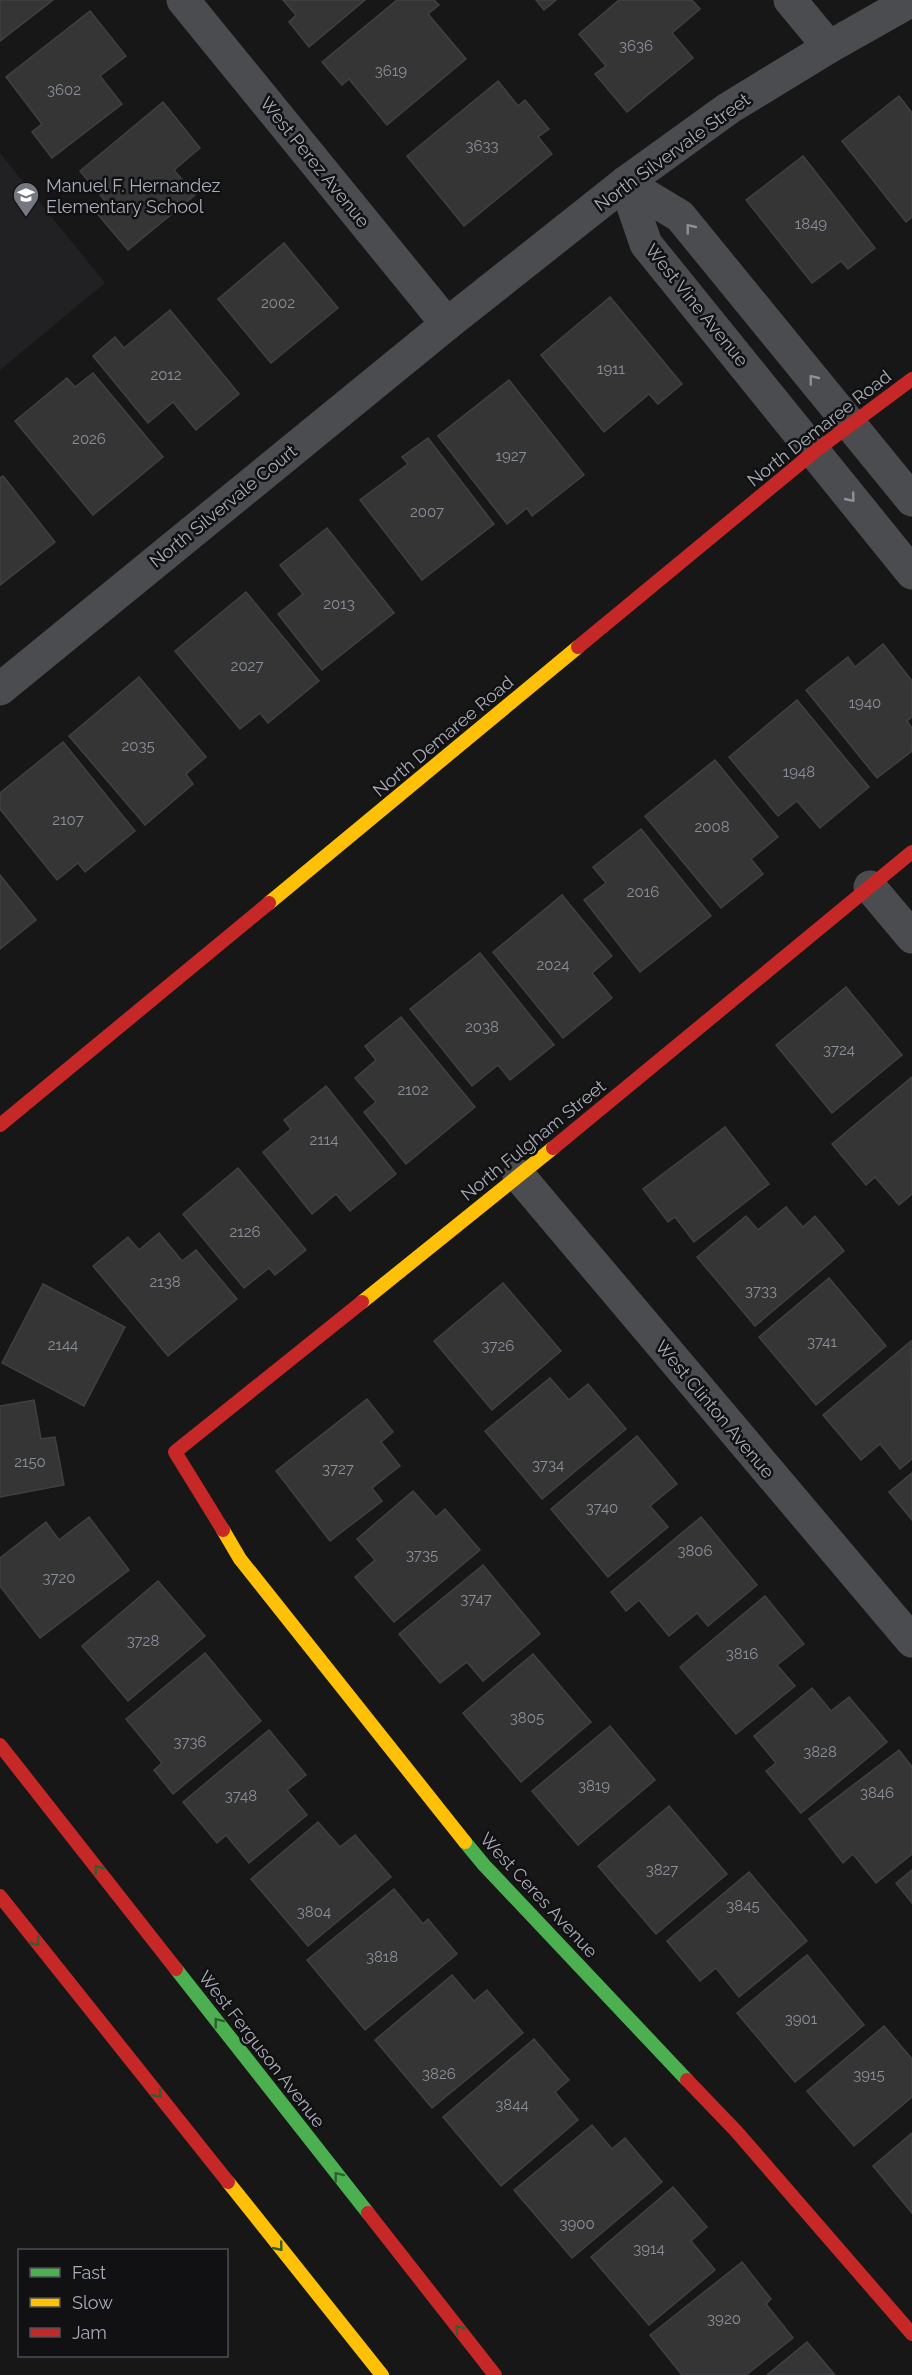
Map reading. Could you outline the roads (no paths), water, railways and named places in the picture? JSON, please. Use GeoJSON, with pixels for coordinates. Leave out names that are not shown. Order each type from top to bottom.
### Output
{"type":"FeatureCollection","features":[{"type":"Feature","properties":{"kind":"street","name":"West Perez Avenue"},"geometry":{"type":"LineString","coordinates":[[183,0],[447,324]]}},
{"type":"Feature","properties":{"kind":"street"},"geometry":{"type":"LineString","coordinates":[[790,0],[829,47]]}},
{"type":"Feature","properties":{"kind":"street","name":"North Silvervale Street"},"geometry":{"type":"LineString","coordinates":[[447,324],[625,183],[729,108],[912,0]]}},
{"type":"Feature","properties":{"kind":"street"},"geometry":{"type":"LineString","coordinates":[[625,183],[680,216],[912,500]]}},
{"type":"Feature","properties":{"kind":"street","name":"West Vine Avenue"},"geometry":{"type":"LineString","coordinates":[[625,183],[646,244],[912,573]]}},
{"type":"Feature","properties":{"kind":"street","name":"North Silvervale Court"},"geometry":{"type":"LineString","coordinates":[[0,689],[447,324]]}},
{"type":"Feature","properties":{"kind":"street","name":"North Demaree Road"},"geometry":{"type":"LineString","coordinates":[[0,1125],[814,452],[912,379]]}},
{"type":"Feature","properties":{"kind":"street","name":"North Fulgham Street"},"geometry":{"type":"LineString","coordinates":[[175,1452],[519,1176],[912,852]]}},
{"type":"Feature","properties":{"kind":"street"},"geometry":{"type":"LineString","coordinates":[[870,887],[912,937]]}},
{"type":"Feature","properties":{"kind":"street","name":"West Clinton Avenue"},"geometry":{"type":"LineString","coordinates":[[519,1176],[912,1641]]}},
{"type":"Feature","properties":{"kind":"street","name":"West Ceres Avenue"},"geometry":{"type":"LineString","coordinates":[[175,1452],[240,1559],[484,1865],[736,2131],[912,2334]]}},
{"type":"Feature","properties":{"kind":"street","name":"West Ferguson Avenue"},"geometry":{"type":"LineString","coordinates":[[0,1745],[495,2375]]}},
{"type":"Feature","properties":{"kind":"street"},"geometry":{"type":"LineString","coordinates":[[0,1896],[382,2375]]}},
{"type":"Feature","properties":{"kind":"place","name":"Manuel F. Hernandez Elementary School"},"geometry":{"type":"Point","coordinates":[26,218]}}]}
